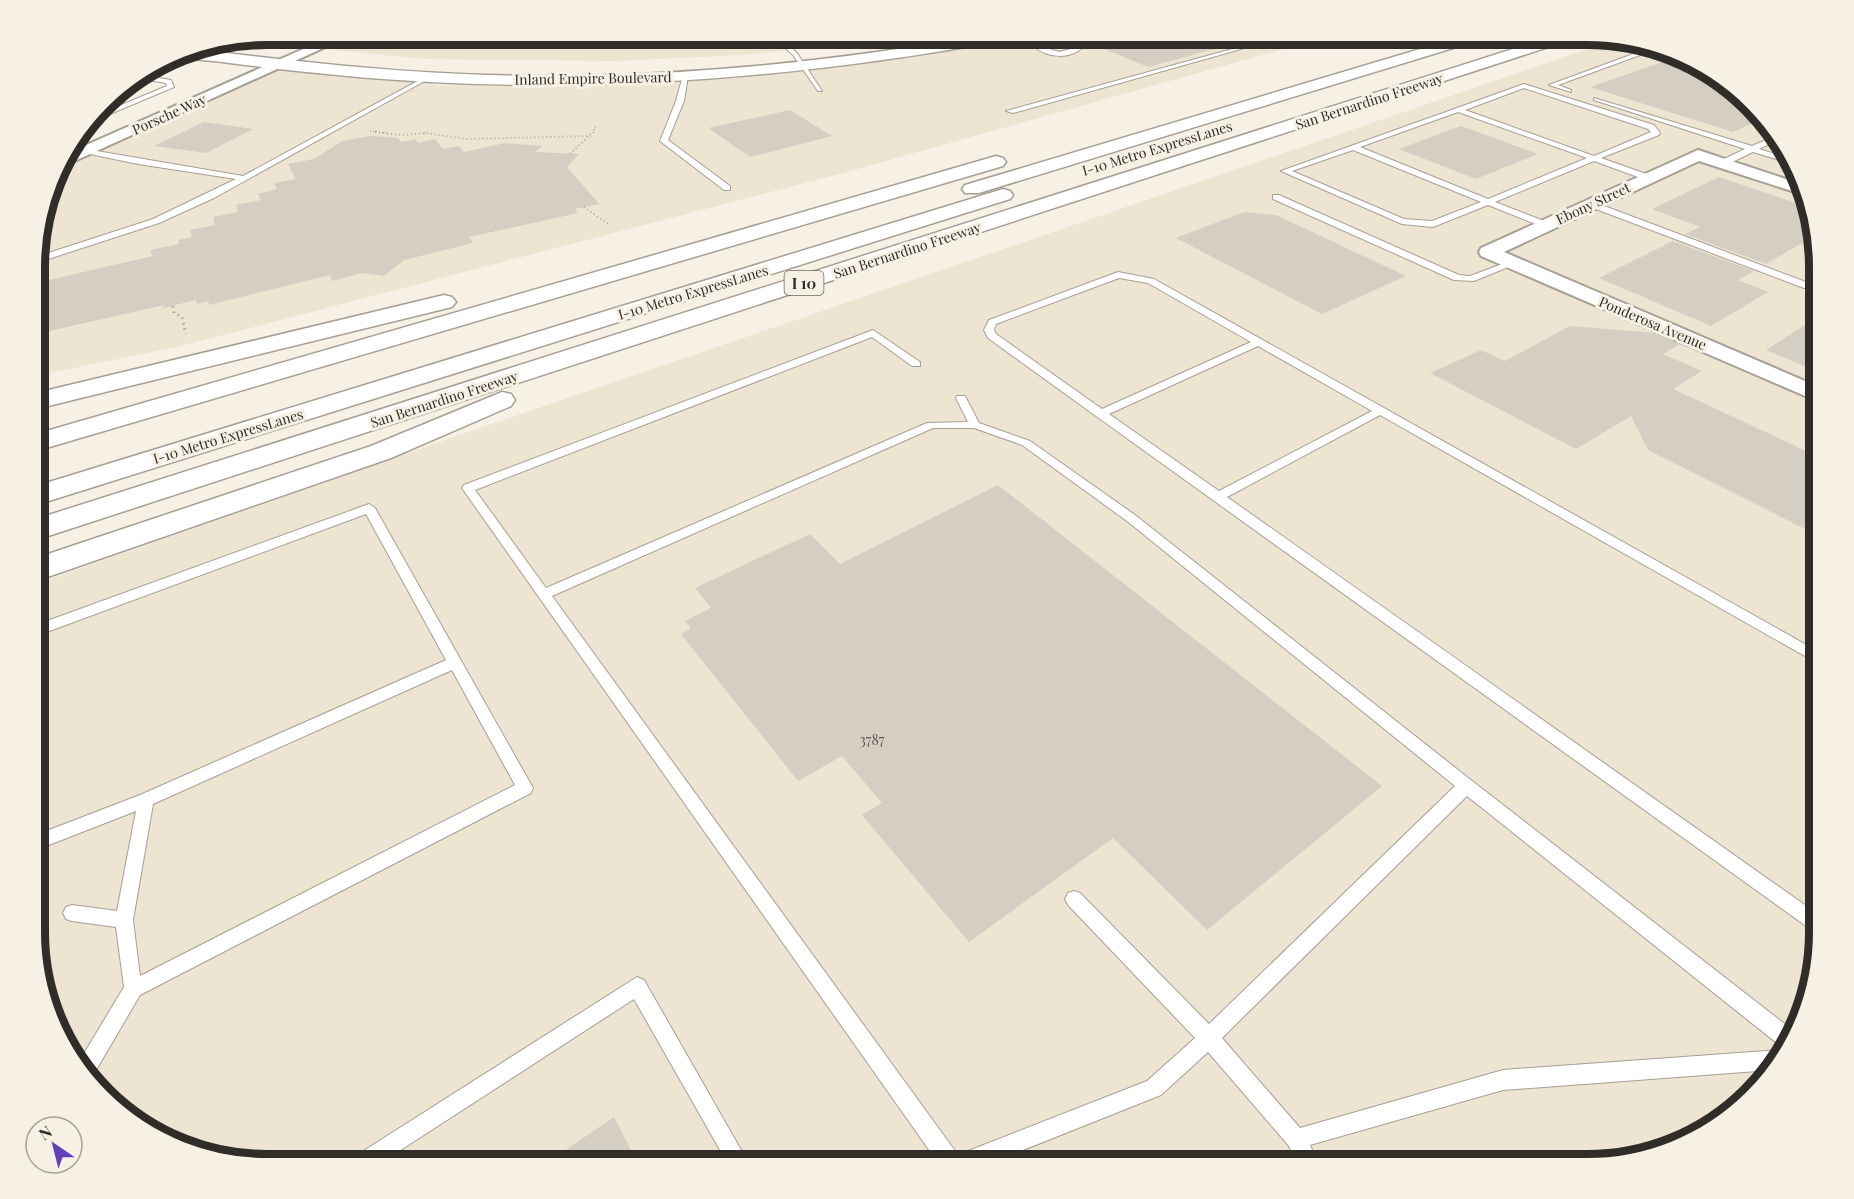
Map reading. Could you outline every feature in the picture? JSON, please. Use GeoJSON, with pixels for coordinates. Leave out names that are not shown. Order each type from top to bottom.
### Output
{"type":"FeatureCollection","features":[{"type":"Feature","properties":{"kind":"main road","name":"Inland Empire Boulevard"},"geometry":{"type":"LineString","coordinates":[[208,53],[279,56],[350,72],[427,78],[572,80],[684,76],[799,60],[879,45]]}},
{"type":"Feature","properties":{"kind":"main road","name":"Inland Empire Boulevard"},"geometry":{"type":"LineString","coordinates":[[279,56],[306,52],[388,61],[542,66],[634,65],[895,55],[948,45]]}},
{"type":"Feature","properties":{"kind":"main road"},"geometry":{"type":"LineString","coordinates":[[1161,114],[1398,45]]}},
{"type":"Feature","properties":{"kind":"main road","name":"I-10 Metro ExpressLanes"},"geometry":{"type":"LineString","coordinates":[[45,469],[1445,45]]}},
{"type":"Feature","properties":{"kind":"main road","name":"I-10 Metro ExpressLanes"},"geometry":{"type":"LineString","coordinates":[[45,493],[1485,45]]}},
{"type":"Feature","properties":{"kind":"main road","name":"San Bernardino Freeway"},"geometry":{"type":"LineString","coordinates":[[45,527],[1537,45]]}},
{"type":"Feature","properties":{"kind":"main road"},"geometry":{"type":"LineString","coordinates":[[45,440],[1017,156]]}},
{"type":"Feature","properties":{"kind":"main road"},"geometry":{"type":"LineString","coordinates":[[45,399],[444,302],[690,250]]}},
{"type":"Feature","properties":{"kind":"main road"},"geometry":{"type":"LineString","coordinates":[[357,349],[745,257]]}},
{"type":"Feature","properties":{"kind":"main road"},"geometry":{"type":"LineString","coordinates":[[45,567],[381,452],[701,316]]}},
{"type":"Feature","properties":{"kind":"street"},"geometry":{"type":"LineString","coordinates":[[306,52],[321,45]]}},
{"type":"Feature","properties":{"kind":"street","name":"Porsche Way"},"geometry":{"type":"LineString","coordinates":[[75,157],[279,56]]}},
{"type":"Feature","properties":{"kind":"street","name":"Ebony Street"},"geometry":{"type":"LineString","coordinates":[[1488,252],[1698,155],[1723,163]]}},
{"type":"Feature","properties":{"kind":"street"},"geometry":{"type":"LineString","coordinates":[[1723,163],[1794,187]]}},
{"type":"Feature","properties":{"kind":"street","name":"Ponderosa Avenue"},"geometry":{"type":"LineString","coordinates":[[1488,252],[1809,391]]}},
{"type":"Feature","properties":{"kind":"lane"},"geometry":{"type":"LineString","coordinates":[[785,45],[799,60],[820,90]]}},
{"type":"Feature","properties":{"kind":"lane"},"geometry":{"type":"LineString","coordinates":[[1039,45],[1039,48],[1051,53],[1070,53],[1079,48],[1076,45]]}},
{"type":"Feature","properties":{"kind":"lane"},"geometry":{"type":"LineString","coordinates":[[1010,111],[1238,49]]}},
{"type":"Feature","properties":{"kind":"lane"},"geometry":{"type":"LineString","coordinates":[[1574,93],[1551,86],[1643,52]]}},
{"type":"Feature","properties":{"kind":"lane"},"geometry":{"type":"LineString","coordinates":[[684,76],[680,101],[664,141],[727,188]]}},
{"type":"Feature","properties":{"kind":"lane"},"geometry":{"type":"LineString","coordinates":[[106,114],[171,87],[169,81],[150,78]]}},
{"type":"Feature","properties":{"kind":"lane"},"geometry":{"type":"LineString","coordinates":[[45,257],[156,221],[243,178],[427,78]]}},
{"type":"Feature","properties":{"kind":"lane"},"geometry":{"type":"LineString","coordinates":[[1524,86],[1655,130],[1656,133],[1433,224],[1402,221],[1286,171],[1353,147],[1524,86]]}},
{"type":"Feature","properties":{"kind":"lane"},"geometry":{"type":"LineString","coordinates":[[1585,96],[1780,158]]}},
{"type":"Feature","properties":{"kind":"lane"},"geometry":{"type":"LineString","coordinates":[[1458,110],[1649,177]]}},
{"type":"Feature","properties":{"kind":"lane"},"geometry":{"type":"LineString","coordinates":[[1723,163],[1770,141]]}},
{"type":"Feature","properties":{"kind":"lane"},"geometry":{"type":"LineString","coordinates":[[1353,147],[1546,225]]}},
{"type":"Feature","properties":{"kind":"lane"},"geometry":{"type":"LineString","coordinates":[[88,151],[138,162],[243,178]]}},
{"type":"Feature","properties":{"kind":"lane"},"geometry":{"type":"LineString","coordinates":[[1276,197],[1457,278],[1471,279],[1513,263]]}},
{"type":"Feature","properties":{"kind":"lane"},"geometry":{"type":"LineString","coordinates":[[1591,204],[1809,285]]}},
{"type":"Feature","properties":{"kind":"lane"},"geometry":{"type":"LineString","coordinates":[[1809,653],[1151,281],[1118,275],[992,322],[989,330],[992,336],[1809,917]]}},
{"type":"Feature","properties":{"kind":"lane"},"geometry":{"type":"LineString","coordinates":[[916,364],[873,333],[468,488],[944,1154]]}},
{"type":"Feature","properties":{"kind":"lane"},"geometry":{"type":"LineString","coordinates":[[1101,414],[1259,342]]}},
{"type":"Feature","properties":{"kind":"lane"},"geometry":{"type":"LineString","coordinates":[[961,398],[975,425]]}},
{"type":"Feature","properties":{"kind":"lane"},"geometry":{"type":"LineString","coordinates":[[1217,497],[1380,411]]}},
{"type":"Feature","properties":{"kind":"lane"},"geometry":{"type":"LineString","coordinates":[[544,594],[931,425],[975,425],[1026,443],[1131,518],[1783,1036]]}},
{"type":"Feature","properties":{"kind":"lane"},"geometry":{"type":"LineString","coordinates":[[45,628],[369,508],[525,788],[133,989],[89,1064]]}},
{"type":"Feature","properties":{"kind":"lane"},"geometry":{"type":"LineString","coordinates":[[45,839],[146,800],[455,662]]}},
{"type":"Feature","properties":{"kind":"lane"},"geometry":{"type":"LineString","coordinates":[[987,1154],[1154,1088],[1209,1038],[1466,786]]}},
{"type":"Feature","properties":{"kind":"lane"},"geometry":{"type":"LineString","coordinates":[[133,989],[124,920],[146,800]]}},
{"type":"Feature","properties":{"kind":"lane"},"geometry":{"type":"LineString","coordinates":[[1074,899],[1209,1038],[1296,1139],[1303,1154]]}},
{"type":"Feature","properties":{"kind":"lane"},"geometry":{"type":"LineString","coordinates":[[72,913],[124,920]]}},
{"type":"Feature","properties":{"kind":"lane"},"geometry":{"type":"LineString","coordinates":[[377,1154],[637,986],[733,1154]]}},
{"type":"Feature","properties":{"kind":"lane"},"geometry":{"type":"LineString","coordinates":[[1296,1139],[1503,1080],[1768,1061]]}},
{"type":"Feature","properties":{"kind":"path"},"geometry":{"type":"LineString","coordinates":[[570,154],[591,136],[596,125]]}},
{"type":"Feature","properties":{"kind":"path"},"geometry":{"type":"LineString","coordinates":[[365,132],[402,135],[426,133],[466,139],[591,136]]}},
{"type":"Feature","properties":{"kind":"path"},"geometry":{"type":"LineString","coordinates":[[584,207],[608,224]]}},
{"type":"Feature","properties":{"kind":"path"},"geometry":{"type":"LineString","coordinates":[[173,306],[174,313],[182,317],[186,334]]}},
{"type":"Feature","properties":{"kind":"shaded area"},"geometry":{"type":"Polygon","coordinates":[[[344,45],[835,45],[743,55],[615,61],[425,59],[333,50],[344,45]]]}},
{"type":"Feature","properties":{"kind":"shaded area"},"geometry":{"type":"Polygon","coordinates":[[[981,45],[1297,45],[847,172],[181,346],[45,374],[45,252],[53,209],[62,182],[73,159],[276,69],[446,86],[729,79],[835,68],[981,45]]]}},
{"type":"Feature","properties":{"kind":"shaded area"},"geometry":{"type":"Polygon","coordinates":[[[1599,45],[1630,49],[1672,62],[1710,82],[1733,100],[1772,144],[1797,196],[1805,224],[1809,252],[1809,947],[1805,975],[1792,1017],[1772,1055],[1754,1078],[1710,1117],[1658,1142],[1630,1150],[1602,1154],[252,1154],[224,1150],[182,1137],[144,1117],[100,1078],[82,1055],[68,1030],[49,975],[45,947],[45,581],[445,440],[1599,45]]]}},
{"type":"Feature","properties":{"kind":"building"},"geometry":{"type":"Polygon","coordinates":[[[1094,45],[1230,45],[1148,67],[1094,45]]]}},
{"type":"Feature","properties":{"kind":"building"},"geometry":{"type":"Polygon","coordinates":[[[1667,60],[1710,82],[1733,100],[1755,122],[1733,132],[1590,87],[1667,60]]]}},
{"type":"Feature","properties":{"kind":"building"},"geometry":{"type":"Polygon","coordinates":[[[790,110],[832,136],[750,157],[708,128],[790,110]]]}},
{"type":"Feature","properties":{"kind":"building"},"geometry":{"type":"Polygon","coordinates":[[[204,122],[253,129],[206,153],[154,146],[204,122]]]}},
{"type":"Feature","properties":{"kind":"building"},"geometry":{"type":"Polygon","coordinates":[[[1461,126],[1538,154],[1476,179],[1399,149],[1461,126]]]}},
{"type":"Feature","properties":{"kind":"building"},"geometry":{"type":"Polygon","coordinates":[[[370,136],[398,138],[401,142],[415,139],[418,143],[435,139],[443,149],[459,146],[464,152],[505,143],[542,146],[535,152],[579,154],[567,167],[599,204],[575,209],[578,213],[469,237],[473,243],[404,260],[384,276],[362,273],[332,281],[330,275],[209,305],[208,301],[197,304],[196,300],[163,308],[164,305],[45,332],[45,281],[153,256],[150,250],[179,244],[178,240],[192,237],[190,230],[215,225],[213,217],[238,212],[236,205],[261,200],[258,194],[277,189],[274,183],[296,179],[288,164],[314,159],[342,141],[370,136]]]}},
{"type":"Feature","properties":{"kind":"building"},"geometry":{"type":"Polygon","coordinates":[[[1719,177],[1800,204],[1807,240],[1766,264],[1685,234],[1700,227],[1652,209],[1719,177]]]}},
{"type":"Feature","properties":{"kind":"building"},"geometry":{"type":"Polygon","coordinates":[[[1244,212],[1276,215],[1406,276],[1322,314],[1176,238],[1244,212]]]}},
{"type":"Feature","properties":{"kind":"building"},"geometry":{"type":"Polygon","coordinates":[[[1673,241],[1754,271],[1738,280],[1768,292],[1711,326],[1599,278],[1673,241]]]}},
{"type":"Feature","properties":{"kind":"building"},"geometry":{"type":"Polygon","coordinates":[[[1809,322],[1809,368],[1766,350],[1809,322]]]}},
{"type":"Feature","properties":{"kind":"building"},"geometry":{"type":"Polygon","coordinates":[[[1570,326],[1655,333],[1680,344],[1663,354],[1702,371],[1673,389],[1809,452],[1809,531],[1648,450],[1631,416],[1576,449],[1430,373],[1481,350],[1505,361],[1570,326]]]}},
{"type":"Feature","properties":{"kind":"building"},"geometry":{"type":"Polygon","coordinates":[[[998,485],[1382,786],[1207,930],[1113,838],[969,942],[862,815],[882,803],[842,756],[798,781],[681,634],[691,628],[685,621],[711,608],[695,588],[810,534],[840,564],[998,485]]]}},
{"type":"Feature","properties":{"kind":"building"},"geometry":{"type":"Polygon","coordinates":[[[614,1117],[633,1154],[560,1154],[614,1117]]]}}]}
